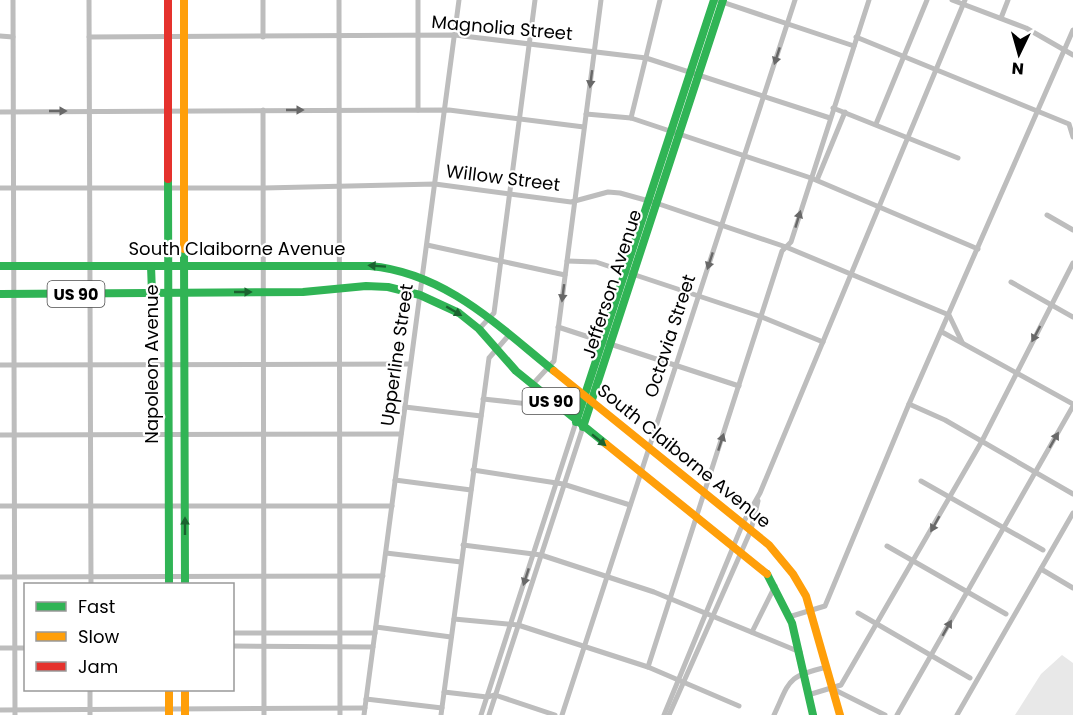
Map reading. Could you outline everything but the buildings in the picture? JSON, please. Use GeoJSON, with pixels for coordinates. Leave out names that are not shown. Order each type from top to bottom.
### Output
{"type":"FeatureCollection","features":[{"type":"Feature","properties":{"kind":"main road","name":"Napoleon Avenue"},"geometry":{"type":"LineString","coordinates":[[168,0],[169,580]]}},
{"type":"Feature","properties":{"kind":"main road","name":"Napoleon Avenue"},"geometry":{"type":"LineString","coordinates":[[184,0],[185,580]]}},
{"type":"Feature","properties":{"kind":"main road","name":"Jefferson Avenue"},"geometry":{"type":"LineString","coordinates":[[580,424],[718,1]]}},
{"type":"Feature","properties":{"kind":"main road","name":"South Claiborne Avenue"},"geometry":{"type":"LineString","coordinates":[[0,266],[382,266],[423,275],[448,288],[770,545],[793,574],[811,612],[840,715]]}},
{"type":"Feature","properties":{"kind":"main road"},"geometry":{"type":"LineString","coordinates":[[151,266],[152,293]]}},
{"type":"Feature","properties":{"kind":"main road","name":"South Claiborne Avenue"},"geometry":{"type":"LineString","coordinates":[[0,294],[263,292],[388,287],[420,295],[459,313],[479,329],[496,350],[532,385],[697,518],[755,560],[776,585],[792,616],[813,715]]}},
{"type":"Feature","properties":{"kind":"main road"},"geometry":{"type":"LineString","coordinates":[[169,691],[169,712]]}},
{"type":"Feature","properties":{"kind":"main road"},"geometry":{"type":"LineString","coordinates":[[185,691],[185,712]]}},
{"type":"Feature","properties":{"kind":"street"},"geometry":{"type":"LineString","coordinates":[[13,0],[14,712]]}},
{"type":"Feature","properties":{"kind":"street"},"geometry":{"type":"LineString","coordinates":[[89,0],[91,583]]}},
{"type":"Feature","properties":{"kind":"street"},"geometry":{"type":"LineString","coordinates":[[263,0],[263,37]]}},
{"type":"Feature","properties":{"kind":"street"},"geometry":{"type":"LineString","coordinates":[[339,0],[340,712]]}},
{"type":"Feature","properties":{"kind":"street"},"geometry":{"type":"LineString","coordinates":[[418,0],[418,110]]}},
{"type":"Feature","properties":{"kind":"street","name":"Upperline Street"},"geometry":{"type":"LineString","coordinates":[[365,712],[459,0]]}},
{"type":"Feature","properties":{"kind":"street"},"geometry":{"type":"LineString","coordinates":[[479,329],[490,320],[494,313],[535,0]]}},
{"type":"Feature","properties":{"kind":"street"},"geometry":{"type":"LineString","coordinates":[[532,385],[554,361],[601,0]]}},
{"type":"Feature","properties":{"kind":"street"},"geometry":{"type":"LineString","coordinates":[[632,118],[660,0]]}},
{"type":"Feature","properties":{"kind":"street","name":"Octavia Street"},"geometry":{"type":"LineString","coordinates":[[562,715],[795,0]]}},
{"type":"Feature","properties":{"kind":"street"},"geometry":{"type":"LineString","coordinates":[[648,667],[782,251],[791,242],[869,0]]}},
{"type":"Feature","properties":{"kind":"street"},"geometry":{"type":"LineString","coordinates":[[876,124],[927,0]]}},
{"type":"Feature","properties":{"kind":"street"},"geometry":{"type":"LineString","coordinates":[[952,0],[964,2],[1026,28],[1073,54]]}},
{"type":"Feature","properties":{"kind":"street"},"geometry":{"type":"LineString","coordinates":[[1001,18],[1008,0]]}},
{"type":"Feature","properties":{"kind":"street"},"geometry":{"type":"LineString","coordinates":[[718,1],[854,46]]}},
{"type":"Feature","properties":{"kind":"street"},"geometry":{"type":"LineString","coordinates":[[664,715],[709,614],[743,523],[760,493],[964,2]]}},
{"type":"Feature","properties":{"kind":"street"},"geometry":{"type":"LineString","coordinates":[[792,616],[825,606],[909,404],[1073,30]]}},
{"type":"Feature","properties":{"kind":"street","name":"Magnolia Street"},"geometry":{"type":"LineString","coordinates":[[89,37],[455,35],[646,58],[830,118]]}},
{"type":"Feature","properties":{"kind":"street"},"geometry":{"type":"LineString","coordinates":[[0,36],[13,36]]}},
{"type":"Feature","properties":{"kind":"street"},"geometry":{"type":"LineString","coordinates":[[856,37],[1069,124],[1073,137]]}},
{"type":"Feature","properties":{"kind":"street"},"geometry":{"type":"LineString","coordinates":[[833,108],[958,158]]}},
{"type":"Feature","properties":{"kind":"street"},"geometry":{"type":"LineString","coordinates":[[263,110],[264,712]]}},
{"type":"Feature","properties":{"kind":"street"},"geometry":{"type":"LineString","coordinates":[[0,112],[418,110],[584,127]]}},
{"type":"Feature","properties":{"kind":"street"},"geometry":{"type":"LineString","coordinates":[[818,180],[845,112]]}},
{"type":"Feature","properties":{"kind":"street"},"geometry":{"type":"LineString","coordinates":[[586,114],[632,118],[818,180],[978,249]]}},
{"type":"Feature","properties":{"kind":"street","name":"Willow Street"},"geometry":{"type":"LineString","coordinates":[[0,188],[264,188],[435,184],[575,200],[608,192],[653,202],[786,247],[949,315]]}},
{"type":"Feature","properties":{"kind":"street"},"geometry":{"type":"LineString","coordinates":[[1047,215],[1073,230]]}},
{"type":"Feature","properties":{"kind":"street"},"geometry":{"type":"LineString","coordinates":[[427,245],[501,263],[565,275]]}},
{"type":"Feature","properties":{"kind":"street"},"geometry":{"type":"LineString","coordinates":[[567,261],[590,261],[699,295],[823,342]]}},
{"type":"Feature","properties":{"kind":"street"},"geometry":{"type":"LineString","coordinates":[[808,696],[841,685],[982,441],[1073,263]]}},
{"type":"Feature","properties":{"kind":"street"},"geometry":{"type":"LineString","coordinates":[[1011,282],[1073,317]]}},
{"type":"Feature","properties":{"kind":"street"},"geometry":{"type":"LineString","coordinates":[[949,315],[962,342]]}},
{"type":"Feature","properties":{"kind":"street"},"geometry":{"type":"LineString","coordinates":[[558,327],[739,386]]}},
{"type":"Feature","properties":{"kind":"street"},"geometry":{"type":"LineString","coordinates":[[897,715],[1073,405],[942,332]]}},
{"type":"Feature","properties":{"kind":"street"},"geometry":{"type":"LineString","coordinates":[[366,699],[442,712],[489,358],[509,335]]}},
{"type":"Feature","properties":{"kind":"street"},"geometry":{"type":"LineString","coordinates":[[0,365],[410,364]]}},
{"type":"Feature","properties":{"kind":"street"},"geometry":{"type":"LineString","coordinates":[[483,399],[558,406]]}},
{"type":"Feature","properties":{"kind":"street"},"geometry":{"type":"LineString","coordinates":[[909,404],[982,441],[1073,494]]}},
{"type":"Feature","properties":{"kind":"street"},"geometry":{"type":"LineString","coordinates":[[405,407],[481,416]]}},
{"type":"Feature","properties":{"kind":"street","name":"Jefferson Avenue"},"geometry":{"type":"LineString","coordinates":[[482,715],[533,555],[580,424]]}},
{"type":"Feature","properties":{"kind":"street"},"geometry":{"type":"LineString","coordinates":[[0,435],[401,434]]}},
{"type":"Feature","properties":{"kind":"street"},"geometry":{"type":"LineString","coordinates":[[473,470],[560,483],[630,505]]}},
{"type":"Feature","properties":{"kind":"street"},"geometry":{"type":"LineString","coordinates":[[395,480],[471,490]]}},
{"type":"Feature","properties":{"kind":"street"},"geometry":{"type":"LineString","coordinates":[[921,481],[1043,550]]}},
{"type":"Feature","properties":{"kind":"street","name":"Jefferson Avenue"},"geometry":{"type":"LineString","coordinates":[[489,715],[541,555],[560,483]]}},
{"type":"Feature","properties":{"kind":"street"},"geometry":{"type":"LineString","coordinates":[[709,614],[751,530],[760,493]]}},
{"type":"Feature","properties":{"kind":"street"},"geometry":{"type":"LineString","coordinates":[[0,506],[392,506]]}},
{"type":"Feature","properties":{"kind":"street"},"geometry":{"type":"LineString","coordinates":[[957,715],[1073,513]]}},
{"type":"Feature","properties":{"kind":"street"},"geometry":{"type":"LineString","coordinates":[[464,545],[541,555],[671,598],[801,653]]}},
{"type":"Feature","properties":{"kind":"street"},"geometry":{"type":"LineString","coordinates":[[887,546],[1006,615]]}},
{"type":"Feature","properties":{"kind":"street"},"geometry":{"type":"LineString","coordinates":[[386,553],[461,562]]}},
{"type":"Feature","properties":{"kind":"street"},"geometry":{"type":"LineString","coordinates":[[1041,569],[1073,588]]}},
{"type":"Feature","properties":{"kind":"street"},"geometry":{"type":"LineString","coordinates":[[0,577],[185,580],[264,576],[383,576]]}},
{"type":"Feature","properties":{"kind":"street"},"geometry":{"type":"LineString","coordinates":[[752,632],[776,585]]}},
{"type":"Feature","properties":{"kind":"street"},"geometry":{"type":"LineString","coordinates":[[858,613],[970,678]]}},
{"type":"Feature","properties":{"kind":"street"},"geometry":{"type":"LineString","coordinates":[[454,619],[518,625],[648,667],[739,706]]}},
{"type":"Feature","properties":{"kind":"street"},"geometry":{"type":"LineString","coordinates":[[234,633],[376,630],[451,637]]}},
{"type":"Feature","properties":{"kind":"street"},"geometry":{"type":"LineString","coordinates":[[234,646],[373,647]]}},
{"type":"Feature","properties":{"kind":"street"},"geometry":{"type":"LineString","coordinates":[[0,648],[24,648]]}},
{"type":"Feature","properties":{"kind":"street"},"geometry":{"type":"LineString","coordinates":[[774,715],[790,680],[803,673],[827,667]]}},
{"type":"Feature","properties":{"kind":"street"},"geometry":{"type":"LineString","coordinates":[[669,715],[680,682]]}},
{"type":"Feature","properties":{"kind":"street"},"geometry":{"type":"LineString","coordinates":[[833,689],[885,715]]}},
{"type":"Feature","properties":{"kind":"street"},"geometry":{"type":"LineString","coordinates":[[90,691],[90,712]]}},
{"type":"Feature","properties":{"kind":"street"},"geometry":{"type":"LineString","coordinates":[[444,692],[487,697],[495,695],[555,715]]}},
{"type":"Feature","properties":{"kind":"street"},"geometry":{"type":"LineString","coordinates":[[0,710],[14,712],[365,712]]}},
{"type":"Feature","properties":{"kind":"shaded area"},"geometry":{"type":"Polygon","coordinates":[[[1062,655],[1073,663],[1073,715],[1015,715],[1041,674],[1062,655]]]}},
{"type":"Feature","properties":{"kind":"traffic: fast"},"geometry":{"type":"LineString","coordinates":[[576,422],[714,0]]}},
{"type":"Feature","properties":{"kind":"traffic: fast"},"geometry":{"type":"LineString","coordinates":[[583,427],[723,0]]}},
{"type":"Feature","properties":{"kind":"traffic: fast"},"geometry":{"type":"LineString","coordinates":[[168,179],[169,583]]}},
{"type":"Feature","properties":{"kind":"traffic: fast"},"geometry":{"type":"LineString","coordinates":[[184,249],[185,583]]}},
{"type":"Feature","properties":{"kind":"traffic: fast"},"geometry":{"type":"LineString","coordinates":[[0,266],[370,266],[397,271],[423,279],[470,304],[554,371]]}},
{"type":"Feature","properties":{"kind":"traffic: fast"},"geometry":{"type":"LineString","coordinates":[[151,266],[152,293]]}},
{"type":"Feature","properties":{"kind":"traffic: fast"},"geometry":{"type":"LineString","coordinates":[[0,294],[303,292],[366,286],[388,287],[420,295],[459,313],[479,329],[516,371],[606,444]]}},
{"type":"Feature","properties":{"kind":"traffic: fast"},"geometry":{"type":"LineString","coordinates":[[767,574],[792,623],[813,715]]}},
{"type":"Feature","properties":{"kind":"traffic: slow"},"geometry":{"type":"LineString","coordinates":[[184,0],[184,249]]}},
{"type":"Feature","properties":{"kind":"traffic: slow"},"geometry":{"type":"LineString","coordinates":[[554,371],[769,545],[793,574],[806,596],[840,715]]}},
{"type":"Feature","properties":{"kind":"traffic: slow"},"geometry":{"type":"LineString","coordinates":[[606,444],[767,574]]}},
{"type":"Feature","properties":{"kind":"traffic: slow"},"geometry":{"type":"LineString","coordinates":[[169,691],[169,715]]}},
{"type":"Feature","properties":{"kind":"traffic: slow"},"geometry":{"type":"LineString","coordinates":[[185,691],[185,715]]}},
{"type":"Feature","properties":{"kind":"traffic: jam"},"geometry":{"type":"LineString","coordinates":[[168,0],[168,179]]}}]}
